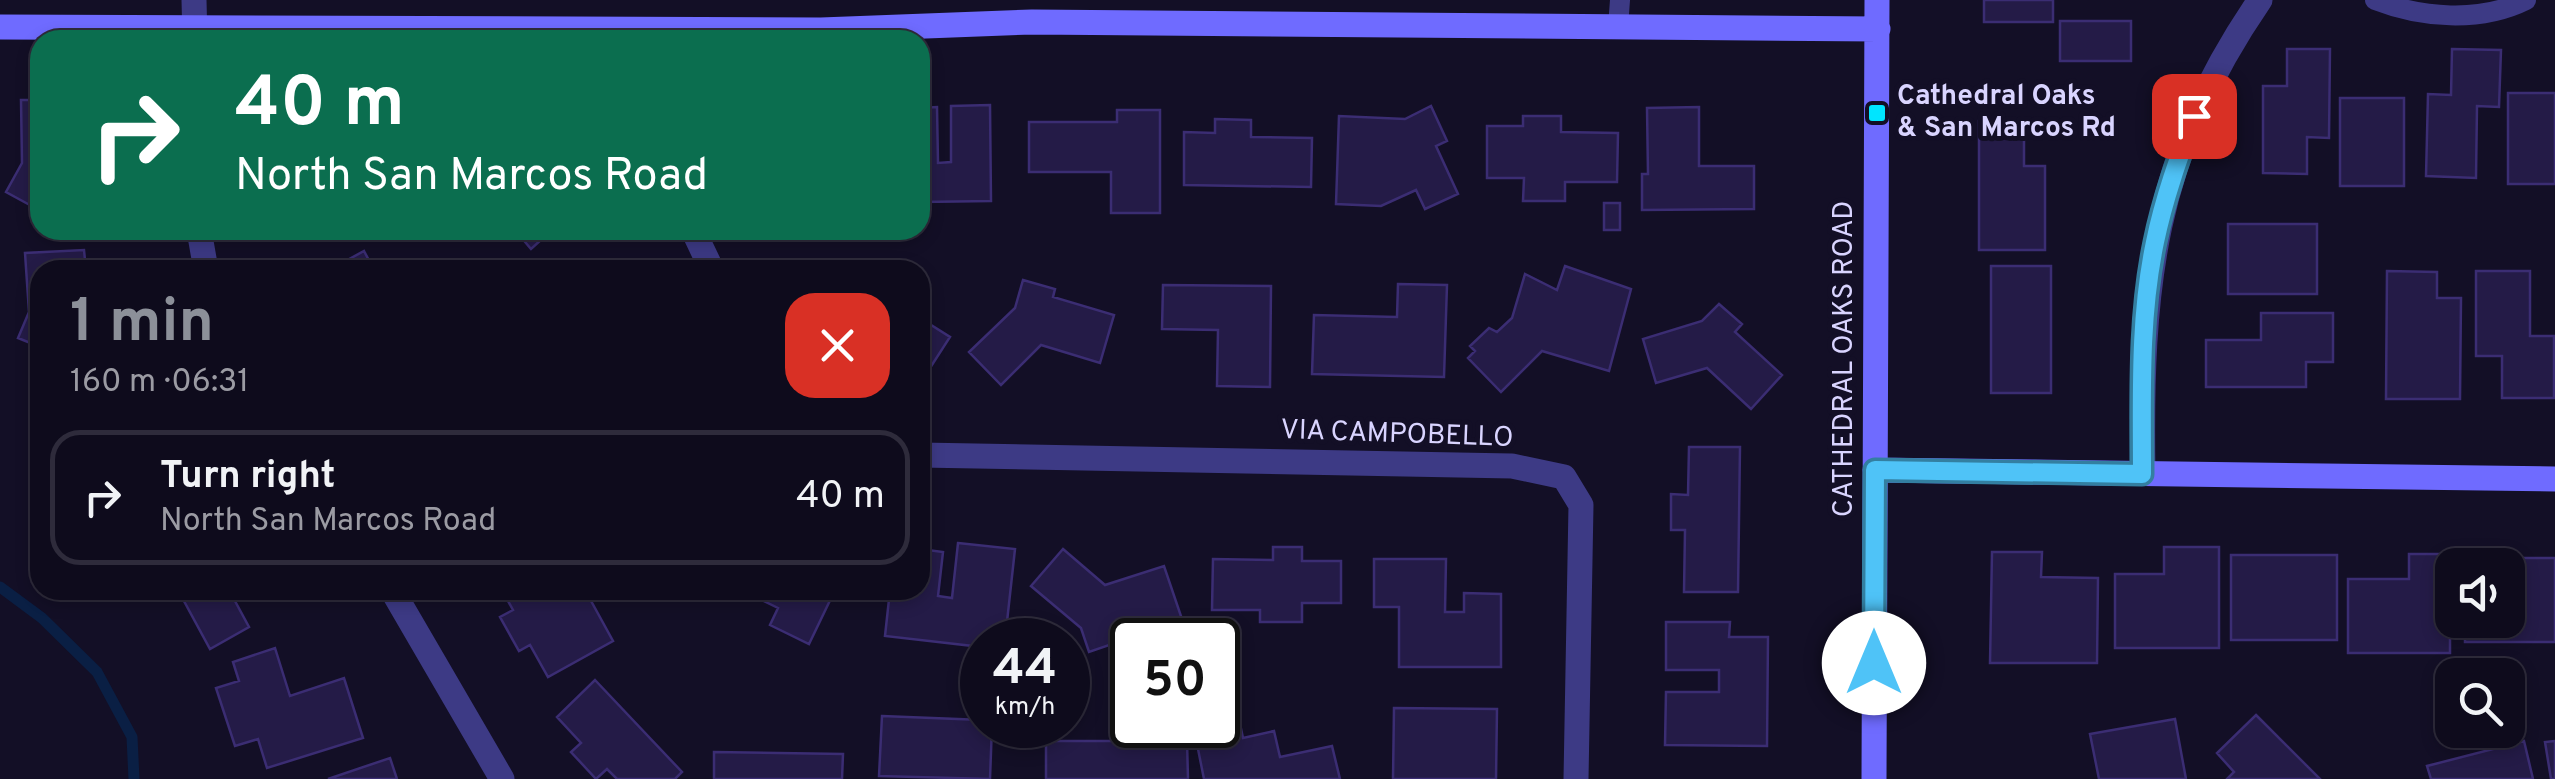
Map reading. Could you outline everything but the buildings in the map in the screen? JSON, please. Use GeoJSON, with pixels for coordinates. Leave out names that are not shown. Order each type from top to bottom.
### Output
{"type":"FeatureCollection","features":[{"type":"Feature","properties":{"kind":"street"},"geometry":{"type":"LineString","coordinates":[[194,0],[194,30]]}},
{"type":"Feature","properties":{"kind":"street"},"geometry":{"type":"LineString","coordinates":[[648,0],[648,30]]}},
{"type":"Feature","properties":{"kind":"street","name":"CATHEDRAL OAKS ROAD"},"geometry":{"type":"LineString","coordinates":[[1874,779],[1877,0]]}},
{"type":"Feature","properties":{"kind":"street"},"geometry":{"type":"LineString","coordinates":[[2142,474],[2145,308],[2155,242],[2171,178],[2194,116],[2224,56],[2260,0]]}},
{"type":"Feature","properties":{"kind":"street"},"geometry":{"type":"LineString","coordinates":[[821,30],[1032,22],[1878,29]]}},
{"type":"Feature","properties":{"kind":"street"},"geometry":{"type":"LineString","coordinates":[[0,27],[83,30]]}},
{"type":"Feature","properties":{"kind":"street","name":"VIA CAMPOBELLO"},"geometry":{"type":"LineString","coordinates":[[930,455],[1512,466],[1564,476],[1581,505],[1576,779]]}},
{"type":"Feature","properties":{"kind":"street"},"geometry":{"type":"LineString","coordinates":[[1875,470],[2555,478]]}},
{"type":"Feature","properties":{"kind":"street"},"geometry":{"type":"LineString","coordinates":[[398,600],[502,779]]}},
{"type":"Feature","properties":{"kind":"lane"},"geometry":{"type":"LineString","coordinates":[[1618,27],[1620,0]]}},
{"type":"Feature","properties":{"kind":"lane"},"geometry":{"type":"LineString","coordinates":[[2375,0],[2410,12],[2444,14],[2478,14],[2526,0]]}},
{"type":"Feature","properties":{"kind":"waterway"},"geometry":{"type":"LineString","coordinates":[[0,587],[42,618],[97,672],[132,737],[134,779]]}},
{"type":"Feature","properties":{"kind":"place","name":"Cathedral Oaks & San Marcos Rd"},"geometry":{"type":"Point","coordinates":[1877,113]}},
{"type":"Feature","properties":{"kind":"route"},"geometry":{"type":"LineString","coordinates":[[1874,663],[1875,470],[2142,474],[2145,308],[2155,242],[2171,178],[2194,116]]}}]}
